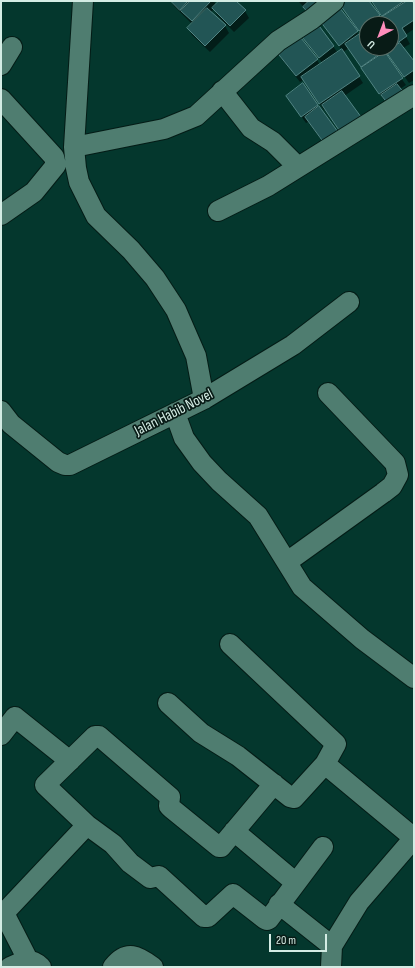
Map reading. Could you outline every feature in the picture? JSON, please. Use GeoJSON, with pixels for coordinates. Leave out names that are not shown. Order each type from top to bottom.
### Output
{"type":"FeatureCollection","features":[{"type":"Feature","properties":{"kind":"street"},"geometry":{"type":"LineString","coordinates":[[83,1],[74,147],[79,182],[96,216],[131,250],[150,273],[176,310],[196,356],[204,399]]}},
{"type":"Feature","properties":{"kind":"street"},"geometry":{"type":"LineString","coordinates":[[74,147],[164,129],[196,116],[278,41],[312,19],[334,1]]}},
{"type":"Feature","properties":{"kind":"street"},"geometry":{"type":"LineString","coordinates":[[1,65],[12,47]]}},
{"type":"Feature","properties":{"kind":"street"},"geometry":{"type":"LineString","coordinates":[[222,91],[251,128],[273,142],[298,168]]}},
{"type":"Feature","properties":{"kind":"street"},"geometry":{"type":"LineString","coordinates":[[218,211],[268,186],[414,95]]}},
{"type":"Feature","properties":{"kind":"street"},"geometry":{"type":"LineString","coordinates":[[1,99],[54,157],[56,165],[34,192],[1,215]]}},
{"type":"Feature","properties":{"kind":"street","name":"Jalan Habib Novel"},"geometry":{"type":"LineString","coordinates":[[1,411],[11,424],[58,462],[65,465],[70,465],[204,399],[293,344],[349,302]]}},
{"type":"Feature","properties":{"kind":"street"},"geometry":{"type":"LineString","coordinates":[[287,562],[392,486],[398,475],[395,463],[328,393]]}},
{"type":"Feature","properties":{"kind":"street"},"geometry":{"type":"LineString","coordinates":[[175,414],[184,438],[202,463],[219,481],[258,516],[302,587],[362,639],[414,678]]}},
{"type":"Feature","properties":{"kind":"street"},"geometry":{"type":"LineString","coordinates":[[168,703],[201,733],[238,756],[290,797],[294,798],[325,764],[336,745],[335,742],[230,644]]}},
{"type":"Feature","properties":{"kind":"street"},"geometry":{"type":"LineString","coordinates":[[1,735],[15,717],[70,761]]}},
{"type":"Feature","properties":{"kind":"street"},"geometry":{"type":"LineString","coordinates":[[274,784],[221,847],[216,846],[171,808],[170,797],[99,736],[93,736],[45,785],[87,825],[112,844],[126,859],[148,877],[153,878],[160,876],[204,917],[211,916],[233,894],[267,920],[269,919],[323,847]]}},
{"type":"Feature","properties":{"kind":"street"},"geometry":{"type":"LineString","coordinates":[[325,764],[412,844],[359,902],[332,946],[331,967]]}},
{"type":"Feature","properties":{"kind":"street"},"geometry":{"type":"LineString","coordinates":[[26,965],[5,912],[87,825]]}},
{"type":"Feature","properties":{"kind":"street"},"geometry":{"type":"LineString","coordinates":[[234,831],[296,883]]}},
{"type":"Feature","properties":{"kind":"street"},"geometry":{"type":"LineString","coordinates":[[279,904],[332,946]]}},
{"type":"Feature","properties":{"kind":"street"},"geometry":{"type":"LineString","coordinates":[[113,967],[118,961],[125,957],[133,956],[140,957],[153,967]]}},
{"type":"Feature","properties":{"kind":"building"},"geometry":{"type":"Polygon","coordinates":[[[171,1],[188,1],[180,10],[171,1]]]}},
{"type":"Feature","properties":{"kind":"building"},"geometry":{"type":"Polygon","coordinates":[[[190,1],[211,1],[192,21],[181,11],[190,1]]]}},
{"type":"Feature","properties":{"kind":"building"},"geometry":{"type":"Polygon","coordinates":[[[219,1],[236,1],[246,10],[230,26],[212,8],[219,1]]]}},
{"type":"Feature","properties":{"kind":"building"},"geometry":{"type":"Polygon","coordinates":[[[309,1],[331,1],[312,17],[303,7],[309,1]]]}},
{"type":"Feature","properties":{"kind":"building"},"geometry":{"type":"Polygon","coordinates":[[[369,1],[380,15],[359,16],[359,31],[338,2],[369,1]]]}},
{"type":"Feature","properties":{"kind":"building"},"geometry":{"type":"Polygon","coordinates":[[[372,1],[404,1],[382,16],[372,1]]]}},
{"type":"Feature","properties":{"kind":"building"},"geometry":{"type":"Polygon","coordinates":[[[407,1],[412,1],[414,4],[414,20],[402,28],[407,36],[399,42],[399,16],[384,16],[407,1]]]}},
{"type":"Feature","properties":{"kind":"building"},"geometry":{"type":"Polygon","coordinates":[[[336,3],[358,31],[339,46],[317,17],[336,3]]]}},
{"type":"Feature","properties":{"kind":"building"},"geometry":{"type":"Polygon","coordinates":[[[207,8],[226,25],[205,46],[187,28],[207,8]]]}},
{"type":"Feature","properties":{"kind":"building"},"geometry":{"type":"Polygon","coordinates":[[[314,19],[334,46],[319,58],[298,32],[314,19]]]}},
{"type":"Feature","properties":{"kind":"building"},"geometry":{"type":"Polygon","coordinates":[[[297,33],[318,59],[296,76],[275,50],[297,33]]]}},
{"type":"Feature","properties":{"kind":"building"},"geometry":{"type":"Polygon","coordinates":[[[359,34],[359,56],[377,56],[361,67],[345,44],[359,34]]]}},
{"type":"Feature","properties":{"kind":"building"},"geometry":{"type":"Polygon","coordinates":[[[399,44],[414,61],[414,70],[404,77],[389,56],[399,56],[399,44]]]}},
{"type":"Feature","properties":{"kind":"building"},"geometry":{"type":"Polygon","coordinates":[[[342,49],[360,76],[319,104],[301,77],[342,49]]]}},
{"type":"Feature","properties":{"kind":"building"},"geometry":{"type":"Polygon","coordinates":[[[379,56],[388,56],[403,78],[379,94],[361,68],[379,56]]]}},
{"type":"Feature","properties":{"kind":"building"},"geometry":{"type":"Polygon","coordinates":[[[303,83],[318,105],[301,117],[286,96],[303,83]]]}},
{"type":"Feature","properties":{"kind":"building"},"geometry":{"type":"Polygon","coordinates":[[[397,84],[405,94],[389,105],[381,95],[397,84]]]}},
{"type":"Feature","properties":{"kind":"building"},"geometry":{"type":"Polygon","coordinates":[[[342,91],[364,121],[343,136],[322,105],[342,91]]]}},
{"type":"Feature","properties":{"kind":"building"},"geometry":{"type":"Polygon","coordinates":[[[319,106],[341,136],[327,147],[305,117],[319,106]]]}}]}
